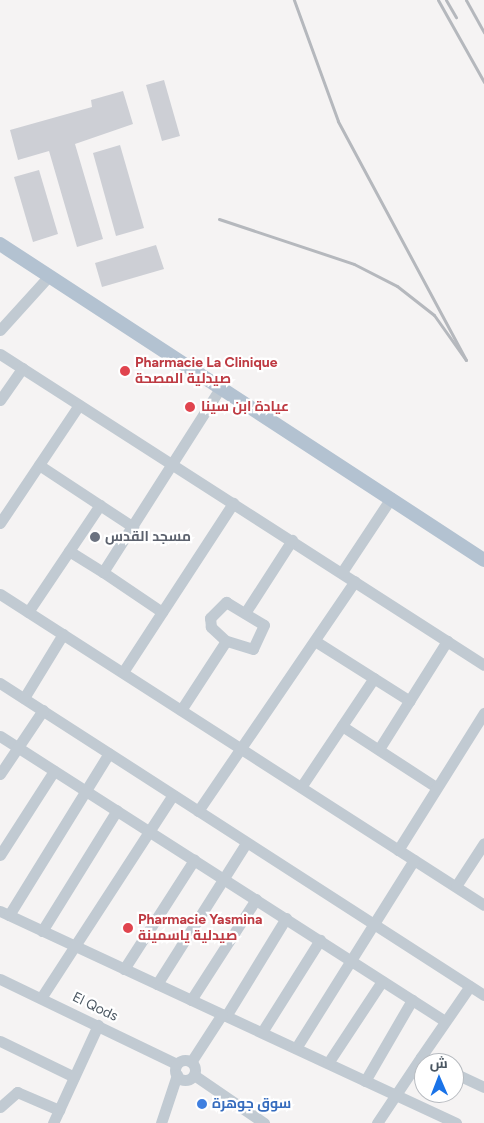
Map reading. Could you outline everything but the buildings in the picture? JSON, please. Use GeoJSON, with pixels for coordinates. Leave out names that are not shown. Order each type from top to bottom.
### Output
{"type":"FeatureCollection","features":[{"type":"Feature","properties":{"kind":"main road"},"geometry":{"type":"LineString","coordinates":[[0,244],[484,560]]}},
{"type":"Feature","properties":{"kind":"street"},"geometry":{"type":"LineString","coordinates":[[0,330],[49,276]]}},
{"type":"Feature","properties":{"kind":"street"},"geometry":{"type":"LineString","coordinates":[[0,354],[342,572],[484,666]]}},
{"type":"Feature","properties":{"kind":"street"},"geometry":{"type":"LineString","coordinates":[[0,400],[22,368]]}},
{"type":"Feature","properties":{"kind":"street"},"geometry":{"type":"LineString","coordinates":[[103,572],[173,465],[220,388]]}},
{"type":"Feature","properties":{"kind":"street"},"geometry":{"type":"LineString","coordinates":[[0,523],[79,405]]}},
{"type":"Feature","properties":{"kind":"street"},"geometry":{"type":"LineString","coordinates":[[39,466],[133,527]]}},
{"type":"Feature","properties":{"kind":"street"},"geometry":{"type":"LineString","coordinates":[[342,572],[391,498]]}},
{"type":"Feature","properties":{"kind":"street"},"geometry":{"type":"LineString","coordinates":[[123,672],[233,503]]}},
{"type":"Feature","properties":{"kind":"street"},"geometry":{"type":"LineString","coordinates":[[28,612],[100,505]]}},
{"type":"Feature","properties":{"kind":"street"},"geometry":{"type":"LineString","coordinates":[[245,613],[292,540]]}},
{"type":"Feature","properties":{"kind":"street"},"geometry":{"type":"LineString","coordinates":[[69,551],[162,612]]}},
{"type":"Feature","properties":{"kind":"street"},"geometry":{"type":"LineString","coordinates":[[198,812],[355,581]]}},
{"type":"Feature","properties":{"kind":"street"},"geometry":{"type":"LineString","coordinates":[[0,594],[484,905]]}},
{"type":"Feature","properties":{"kind":"street"},"geometry":{"type":"LineString","coordinates":[[228,602],[245,613],[265,626],[254,647],[246,650],[226,641],[210,624],[216,608],[228,602]]}},
{"type":"Feature","properties":{"kind":"street"},"geometry":{"type":"LineString","coordinates":[[24,698],[63,634]]}},
{"type":"Feature","properties":{"kind":"street"},"geometry":{"type":"LineString","coordinates":[[181,710],[226,641]]}},
{"type":"Feature","properties":{"kind":"street"},"geometry":{"type":"LineString","coordinates":[[315,641],[410,701]]}},
{"type":"Feature","properties":{"kind":"street"},"geometry":{"type":"LineString","coordinates":[[379,749],[447,641]]}},
{"type":"Feature","properties":{"kind":"street"},"geometry":{"type":"LineString","coordinates":[[301,787],[374,678]]}},
{"type":"Feature","properties":{"kind":"street"},"geometry":{"type":"LineString","coordinates":[[0,683],[373,925],[484,994]]}},
{"type":"Feature","properties":{"kind":"street"},"geometry":{"type":"LineString","coordinates":[[0,774],[43,710]]}},
{"type":"Feature","properties":{"kind":"street"},"geometry":{"type":"LineString","coordinates":[[398,850],[484,713]]}},
{"type":"Feature","properties":{"kind":"street"},"geometry":{"type":"LineString","coordinates":[[342,726],[436,787]]}},
{"type":"Feature","properties":{"kind":"street"},"geometry":{"type":"LineString","coordinates":[[0,736],[445,1021]]}},
{"type":"Feature","properties":{"kind":"street"},"geometry":{"type":"LineString","coordinates":[[109,753],[4,913],[456,1123]]}},
{"type":"Feature","properties":{"kind":"street"},"geometry":{"type":"LineString","coordinates":[[0,855],[54,771]]}},
{"type":"Feature","properties":{"kind":"street"},"geometry":{"type":"LineString","coordinates":[[41,998],[173,795]]}},
{"type":"Feature","properties":{"kind":"street"},"geometry":{"type":"LineString","coordinates":[[42,931],[116,810]]}},
{"type":"Feature","properties":{"kind":"street"},"geometry":{"type":"LineString","coordinates":[[158,984],[246,843]]}},
{"type":"Feature","properties":{"kind":"street"},"geometry":{"type":"LineString","coordinates":[[456,886],[484,844]]}},
{"type":"Feature","properties":{"kind":"street"},"geometry":{"type":"LineString","coordinates":[[124,969],[194,860]]}},
{"type":"Feature","properties":{"kind":"street"},"geometry":{"type":"LineString","coordinates":[[296,1048],[414,860]]}},
{"type":"Feature","properties":{"kind":"street"},"geometry":{"type":"LineString","coordinates":[[191,1000],[256,899]]}},
{"type":"Feature","properties":{"kind":"street"},"geometry":{"type":"LineString","coordinates":[[161,1123],[177,1070],[191,1062],[224,1015],[286,918]]}},
{"type":"Feature","properties":{"kind":"street"},"geometry":{"type":"LineString","coordinates":[[262,1032],[320,940]]}},
{"type":"Feature","properties":{"kind":"street","name":"El Qods"},"geometry":{"type":"LineString","coordinates":[[0,979],[98,1025],[177,1070]]}},
{"type":"Feature","properties":{"kind":"street"},"geometry":{"type":"LineString","coordinates":[[328,1063],[382,980]]}},
{"type":"Feature","properties":{"kind":"street"},"geometry":{"type":"LineString","coordinates":[[424,1053],[470,986]]}},
{"type":"Feature","properties":{"kind":"street"},"geometry":{"type":"LineString","coordinates":[[365,1081],[412,1000]]}},
{"type":"Feature","properties":{"kind":"street"},"geometry":{"type":"LineString","coordinates":[[53,1123],[98,1025]]}},
{"type":"Feature","properties":{"kind":"street"},"geometry":{"type":"LineString","coordinates":[[0,1041],[74,1077]]}},
{"type":"Feature","properties":{"kind":"street"},"geometry":{"type":"LineString","coordinates":[[191,1062],[194,1075],[264,1123]]}},
{"type":"Feature","properties":{"kind":"street"},"geometry":{"type":"LineString","coordinates":[[377,1123],[414,1067]]}},
{"type":"Feature","properties":{"kind":"street"},"geometry":{"type":"LineString","coordinates":[[177,1070],[186,1080],[194,1075]]}},
{"type":"Feature","properties":{"kind":"street"},"geometry":{"type":"LineString","coordinates":[[464,1078],[484,1087]]}},
{"type":"Feature","properties":{"kind":"street"},"geometry":{"type":"LineString","coordinates":[[1,1109],[17,1092],[59,1110]]}},
{"type":"Feature","properties":{"kind":"railway"},"geometry":{"type":"LineString","coordinates":[[219,219],[354,264],[397,286],[434,315],[466,360],[338,121],[294,0]]}},
{"type":"Feature","properties":{"kind":"railway"},"geometry":{"type":"LineString","coordinates":[[438,0],[484,82]]}},
{"type":"Feature","properties":{"kind":"railway"},"geometry":{"type":"LineString","coordinates":[[446,0],[456,17]]}},
{"type":"Feature","properties":{"kind":"railway"},"geometry":{"type":"LineString","coordinates":[[466,0],[484,32]]}},
{"type":"Feature","properties":{"kind":"place","name":"Pharmacie La Clinique صيدلية المصحة"},"geometry":{"type":"Point","coordinates":[125,371]}},
{"type":"Feature","properties":{"kind":"place","name":"عيادة ابن سينا"},"geometry":{"type":"Point","coordinates":[190,407]}},
{"type":"Feature","properties":{"kind":"place","name":"مسجد القدس"},"geometry":{"type":"Point","coordinates":[95,537]}},
{"type":"Feature","properties":{"kind":"place","name":"Pharmacie Yasmina صيدلية ياسمينة"},"geometry":{"type":"Point","coordinates":[128,928]}},
{"type":"Feature","properties":{"kind":"place","name":"سوق جوهرة"},"geometry":{"type":"Point","coordinates":[202,1104]}}]}
